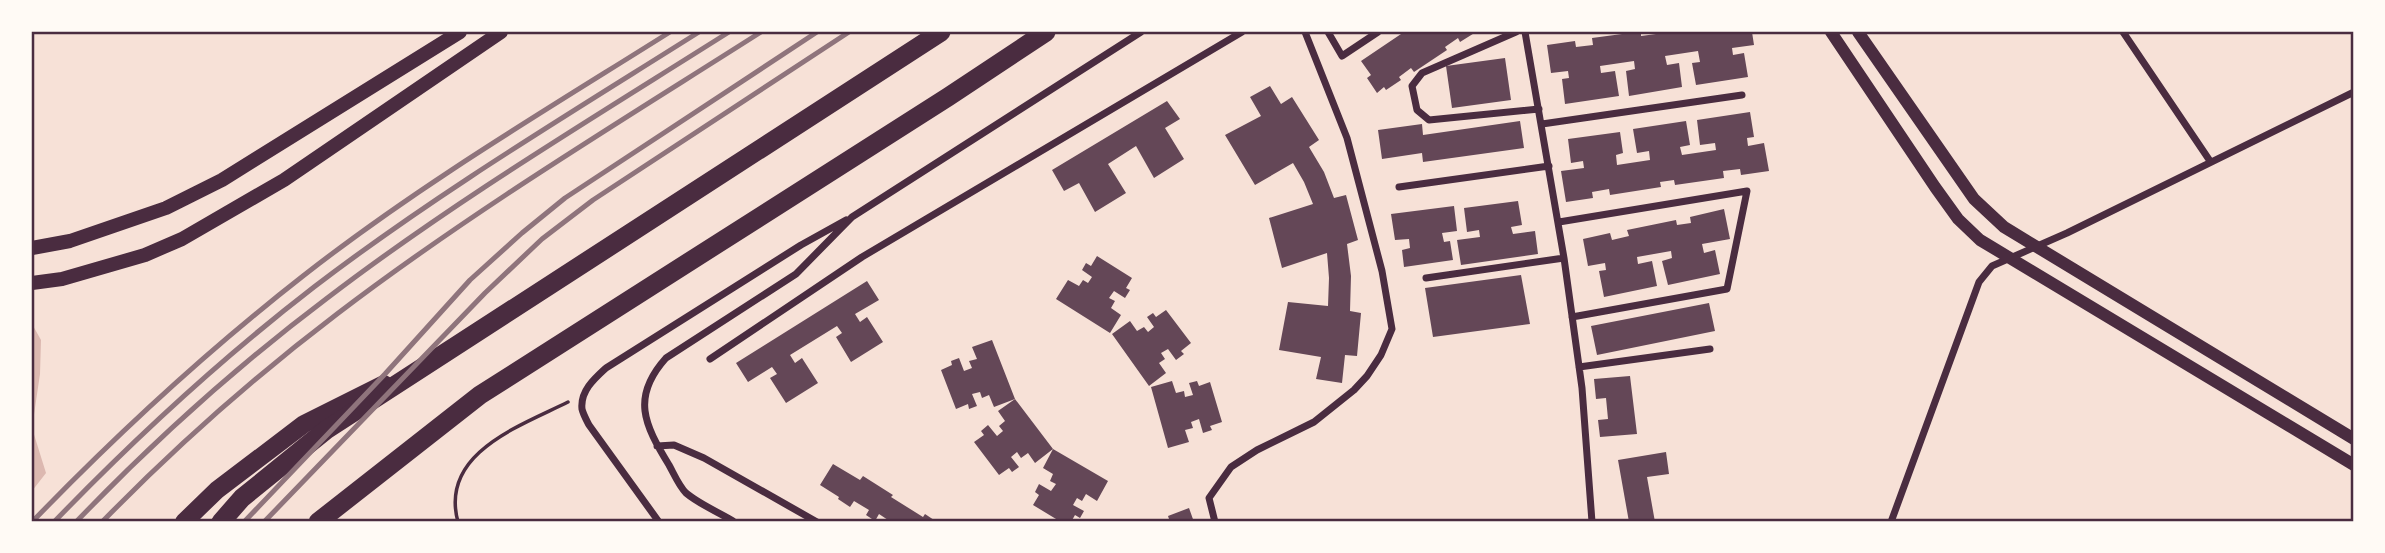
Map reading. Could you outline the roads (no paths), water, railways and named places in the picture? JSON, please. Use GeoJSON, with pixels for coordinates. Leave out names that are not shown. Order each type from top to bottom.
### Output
{"type":"FeatureCollection","features":[{"type":"Feature","properties":{"kind":"highway"},"geometry":{"type":"LineString","coordinates":[[221,522],[242,498],[326,430],[941,32]]}},
{"type":"Feature","properties":{"kind":"highway"},"geometry":{"type":"LineString","coordinates":[[318,522],[480,395],[1046,32]]}},
{"type":"Feature","properties":{"kind":"main road"},"geometry":{"type":"LineString","coordinates":[[32,248],[70,241],[166,208],[222,180],[460,32]]}},
{"type":"Feature","properties":{"kind":"main road"},"geometry":{"type":"LineString","coordinates":[[32,283],[62,279],[145,254],[182,239],[284,180],[501,32]]}},
{"type":"Feature","properties":{"kind":"main road"},"geometry":{"type":"LineString","coordinates":[[184,522],[217,490],[304,424],[434,359]]}},
{"type":"Feature","properties":{"kind":"street"},"geometry":{"type":"LineString","coordinates":[[659,522],[589,425],[582,409],[584,394],[591,383],[607,368],[801,245],[852,217],[1141,32]]}},
{"type":"Feature","properties":{"kind":"street"},"geometry":{"type":"LineString","coordinates":[[709,359],[862,257],[1242,32]]}},
{"type":"Feature","properties":{"kind":"street"},"geometry":{"type":"LineString","coordinates":[[1215,522],[1209,498],[1231,467],[1256,450],[1314,422],[1354,390],[1381,355],[1392,329],[1382,271],[1347,138],[1305,32]]}},
{"type":"Feature","properties":{"kind":"street"},"geometry":{"type":"LineString","coordinates":[[1328,32],[1342,56],[1378,32]]}},
{"type":"Feature","properties":{"kind":"street"},"geometry":{"type":"LineString","coordinates":[[1516,32],[1422,73],[1412,86],[1416,110],[1429,120],[1539,109]]}},
{"type":"Feature","properties":{"kind":"street"},"geometry":{"type":"LineString","coordinates":[[1525,32],[1559,222],[1579,367],[1592,522]]}},
{"type":"Feature","properties":{"kind":"street"},"geometry":{"type":"LineString","coordinates":[[1831,32],[1958,219],[1980,240],[2354,465]]}},
{"type":"Feature","properties":{"kind":"street"},"geometry":{"type":"LineString","coordinates":[[1858,32],[1974,199],[2004,228],[2354,439]]}},
{"type":"Feature","properties":{"kind":"street"},"geometry":{"type":"LineString","coordinates":[[2123,32],[2210,161]]}},
{"type":"Feature","properties":{"kind":"street"},"geometry":{"type":"LineString","coordinates":[[1891,522],[1979,282],[1992,265],[2035,247],[2354,92]]}},
{"type":"Feature","properties":{"kind":"street"},"geometry":{"type":"LineString","coordinates":[[1542,124],[1742,95]]}},
{"type":"Feature","properties":{"kind":"street"},"geometry":{"type":"LineString","coordinates":[[1399,187],[1549,166]]}},
{"type":"Feature","properties":{"kind":"street"},"geometry":{"type":"LineString","coordinates":[[1559,222],[1748,191],[1727,289],[1572,317]]}},
{"type":"Feature","properties":{"kind":"street"},"geometry":{"type":"LineString","coordinates":[[733,521],[685,492],[657,446],[645,415],[644,393],[652,373],[666,358],[796,274],[852,217]]}},
{"type":"Feature","properties":{"kind":"street"},"geometry":{"type":"LineString","coordinates":[[1426,278],[1564,258]]}},
{"type":"Feature","properties":{"kind":"street"},"geometry":{"type":"LineString","coordinates":[[1579,367],[1710,349]]}},
{"type":"Feature","properties":{"kind":"street"},"geometry":{"type":"LineString","coordinates":[[657,446],[674,444],[704,458],[817,522]]}},
{"type":"Feature","properties":{"kind":"railway"},"geometry":{"type":"LineString","coordinates":[[32,522],[163,394],[303,276],[437,179],[670,32]]}},
{"type":"Feature","properties":{"kind":"railway"},"geometry":{"type":"LineString","coordinates":[[54,522],[180,400],[314,287],[456,187],[699,32]]}},
{"type":"Feature","properties":{"kind":"railway"},"geometry":{"type":"LineString","coordinates":[[76,522],[196,406],[326,299],[474,194],[729,32]]}},
{"type":"Feature","properties":{"kind":"railway"},"geometry":{"type":"LineString","coordinates":[[102,522],[216,413],[388,276],[600,134],[761,32]]}},
{"type":"Feature","properties":{"kind":"railway"},"geometry":{"type":"LineString","coordinates":[[244,522],[470,280],[522,233],[565,198],[817,32]]}},
{"type":"Feature","properties":{"kind":"railway"},"geometry":{"type":"LineString","coordinates":[[264,522],[485,293],[542,239],[593,200],[849,32]]}}]}
